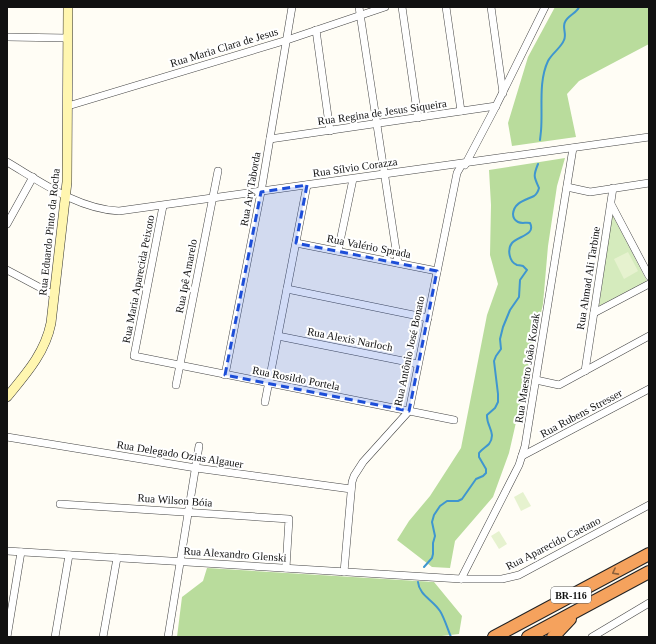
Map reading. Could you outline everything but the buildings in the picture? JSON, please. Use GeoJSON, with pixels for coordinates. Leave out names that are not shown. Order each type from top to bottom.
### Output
{"type":"FeatureCollection","features":[{"type":"Feature","properties":{"kind":"highway","name":"BR-116"},"geometry":{"type":"LineString","coordinates":[[494,637],[649,554]]}},
{"type":"Feature","properties":{"kind":"highway","name":"BR-116"},"geometry":{"type":"LineString","coordinates":[[528,637],[649,572]]}},
{"type":"Feature","properties":{"kind":"highway"},"geometry":{"type":"LineString","coordinates":[[557,635],[582,608]]}},
{"type":"Feature","properties":{"kind":"main road","name":"Rua Eduardo Pinto da Rocha"},"geometry":{"type":"LineString","coordinates":[[7,397],[30,369],[43,349],[49,331],[68,171],[68,7]]}},
{"type":"Feature","properties":{"kind":"street","name":"Rua Ary Taborda"},"geometry":{"type":"LineString","coordinates":[[225,374],[261,192],[292,7]]}},
{"type":"Feature","properties":{"kind":"street"},"geometry":{"type":"LineString","coordinates":[[359,7],[398,263]]}},
{"type":"Feature","properties":{"kind":"street","name":"Rua Maria Clara de Jesus"},"geometry":{"type":"LineString","coordinates":[[68,106],[287,40],[385,7]]}},
{"type":"Feature","properties":{"kind":"street"},"geometry":{"type":"LineString","coordinates":[[402,7],[418,118]]}},
{"type":"Feature","properties":{"kind":"street"},"geometry":{"type":"LineString","coordinates":[[446,7],[461,111]]}},
{"type":"Feature","properties":{"kind":"street"},"geometry":{"type":"LineString","coordinates":[[491,7],[503,93]]}},
{"type":"Feature","properties":{"kind":"street","name":"Rua Antônio José Bonato"},"geometry":{"type":"LineString","coordinates":[[344,572],[351,489],[354,476],[409,411],[454,188],[545,7]]}},
{"type":"Feature","properties":{"kind":"street"},"geometry":{"type":"LineString","coordinates":[[316,30],[330,131]]}},
{"type":"Feature","properties":{"kind":"street"},"geometry":{"type":"LineString","coordinates":[[7,37],[68,38]]}},
{"type":"Feature","properties":{"kind":"street","name":"Rua Regina de Jesus Siqueira"},"geometry":{"type":"LineString","coordinates":[[270,140],[496,106]]}},
{"type":"Feature","properties":{"kind":"street","name":"Rua Sílvio Corazza"},"geometry":{"type":"LineString","coordinates":[[7,162],[66,196],[112,211],[134,210],[649,137]]}},
{"type":"Feature","properties":{"kind":"street","name":"Rua Maestro João Kozak"},"geometry":{"type":"LineString","coordinates":[[461,579],[522,456],[527,437],[573,148]]}},
{"type":"Feature","properties":{"kind":"street","name":"Rua Ipê Amarelo"},"geometry":{"type":"LineString","coordinates":[[176,385],[218,171]]}},
{"type":"Feature","properties":{"kind":"street"},"geometry":{"type":"LineString","coordinates":[[7,224],[34,177]]}},
{"type":"Feature","properties":{"kind":"street"},"geometry":{"type":"LineString","coordinates":[[338,251],[353,179]]}},
{"type":"Feature","properties":{"kind":"street"},"geometry":{"type":"LineString","coordinates":[[567,187],[590,192],[649,183]]}},
{"type":"Feature","properties":{"kind":"street"},"geometry":{"type":"LineString","coordinates":[[265,402],[307,185]]}},
{"type":"Feature","properties":{"kind":"street","name":"Rua Ahmad Ali Tarbine"},"geometry":{"type":"LineString","coordinates":[[585,370],[613,188]]}},
{"type":"Feature","properties":{"kind":"street"},"geometry":{"type":"LineString","coordinates":[[610,204],[649,276]]}},
{"type":"Feature","properties":{"kind":"street","name":"Rua Maria Aparecida Peixoto"},"geometry":{"type":"LineString","coordinates":[[134,356],[163,206]]}},
{"type":"Feature","properties":{"kind":"street","name":"Rua Valério Sprada"},"geometry":{"type":"LineString","coordinates":[[296,243],[437,271]]}},
{"type":"Feature","properties":{"kind":"street"},"geometry":{"type":"LineString","coordinates":[[7,270],[54,295]]}},
{"type":"Feature","properties":{"kind":"street"},"geometry":{"type":"LineString","coordinates":[[594,313],[649,284]]}},
{"type":"Feature","properties":{"kind":"street"},"geometry":{"type":"LineString","coordinates":[[287,289],[428,318]]}},
{"type":"Feature","properties":{"kind":"street","name":"Rua Alexis Narloch"},"geometry":{"type":"LineString","coordinates":[[278,336],[418,364]]}},
{"type":"Feature","properties":{"kind":"street"},"geometry":{"type":"LineString","coordinates":[[536,380],[559,385],[585,370],[649,338]]}},
{"type":"Feature","properties":{"kind":"street","name":"Rua Rosildo Portela"},"geometry":{"type":"LineString","coordinates":[[134,356],[454,420]]}},
{"type":"Feature","properties":{"kind":"street","name":"Rua Rubens Stresser"},"geometry":{"type":"LineString","coordinates":[[522,456],[649,389]]}},
{"type":"Feature","properties":{"kind":"street","name":"Rua Delegado Ozias Algauer"},"geometry":{"type":"LineString","coordinates":[[7,437],[196,468],[351,489]]}},
{"type":"Feature","properties":{"kind":"street"},"geometry":{"type":"LineString","coordinates":[[168,637],[199,446]]}},
{"type":"Feature","properties":{"kind":"street","name":"Rua Wilson Bóia"},"geometry":{"type":"LineString","coordinates":[[60,504],[289,519],[286,568]]}},
{"type":"Feature","properties":{"kind":"street","name":"Rua Aparecido Caetano"},"geometry":{"type":"LineString","coordinates":[[461,579],[495,580],[513,577],[649,505]]}},
{"type":"Feature","properties":{"kind":"street","name":"Rua Alexandro Glenski"},"geometry":{"type":"LineString","coordinates":[[7,551],[461,579]]}},
{"type":"Feature","properties":{"kind":"street"},"geometry":{"type":"LineString","coordinates":[[7,637],[21,552]]}},
{"type":"Feature","properties":{"kind":"street"},"geometry":{"type":"LineString","coordinates":[[55,637],[69,555]]}},
{"type":"Feature","properties":{"kind":"street"},"geometry":{"type":"LineString","coordinates":[[103,637],[117,558]]}},
{"type":"Feature","properties":{"kind":"street"},"geometry":{"type":"LineString","coordinates":[[592,637],[649,603]]}},
{"type":"Feature","properties":{"kind":"highlighted area"},"geometry":{"type":"Polygon","coordinates":[[[307,185],[296,243],[437,271],[409,411],[225,375],[261,192],[307,185]]]}},
{"type":"Feature","properties":{"kind":"green space"},"geometry":{"type":"Polygon","coordinates":[[[555,7],[649,7],[649,44],[579,81],[567,94],[576,137],[512,146],[508,123],[528,57],[555,7]]]}},
{"type":"Feature","properties":{"kind":"green space"},"geometry":{"type":"Polygon","coordinates":[[[565,158],[557,186],[548,246],[543,304],[509,453],[493,497],[455,541],[450,568],[432,567],[397,540],[409,521],[430,496],[461,448],[487,315],[498,284],[490,255],[491,205],[489,170],[565,158]]]}},
{"type":"Feature","properties":{"kind":"green space"},"geometry":{"type":"Polygon","coordinates":[[[612,214],[647,281],[599,306],[612,214]]]}},
{"type":"Feature","properties":{"kind":"green space"},"geometry":{"type":"Polygon","coordinates":[[[628,252],[638,271],[624,279],[614,259],[628,252]]]}},
{"type":"Feature","properties":{"kind":"green space"},"geometry":{"type":"Polygon","coordinates":[[[523,492],[531,506],[521,511],[514,497],[523,492]]]}},
{"type":"Feature","properties":{"kind":"green space"},"geometry":{"type":"Polygon","coordinates":[[[499,531],[507,544],[499,549],[491,536],[499,531]]]}},
{"type":"Feature","properties":{"kind":"green space"},"geometry":{"type":"Polygon","coordinates":[[[207,568],[434,582],[462,616],[459,634],[433,637],[177,637],[182,597],[203,581],[207,568]]]}},
{"type":"Feature","properties":{"kind":"waterway"},"geometry":{"type":"LineString","coordinates":[[540,140],[542,87],[545,69],[548,61],[561,46],[564,40],[565,22],[579,7]]}},
{"type":"Feature","properties":{"kind":"waterway"},"geometry":{"type":"LineString","coordinates":[[424,567],[432,558],[433,554],[433,543],[435,536],[432,522],[434,515],[440,506],[447,501],[458,501],[462,499],[476,479],[486,473],[486,469],[479,457],[479,453],[489,444],[491,440],[492,433],[487,415],[495,408],[498,402],[494,361],[501,349],[500,339],[503,327],[510,310],[519,297],[520,280],[527,270],[523,266],[514,263],[509,252],[512,243],[529,233],[531,227],[530,223],[521,223],[517,221],[513,214],[518,204],[534,196],[538,192],[539,188],[535,176],[535,171],[538,164]]}},
{"type":"Feature","properties":{"kind":"waterway"},"geometry":{"type":"LineString","coordinates":[[418,582],[419,587],[424,594],[440,611],[451,637]]}}]}
